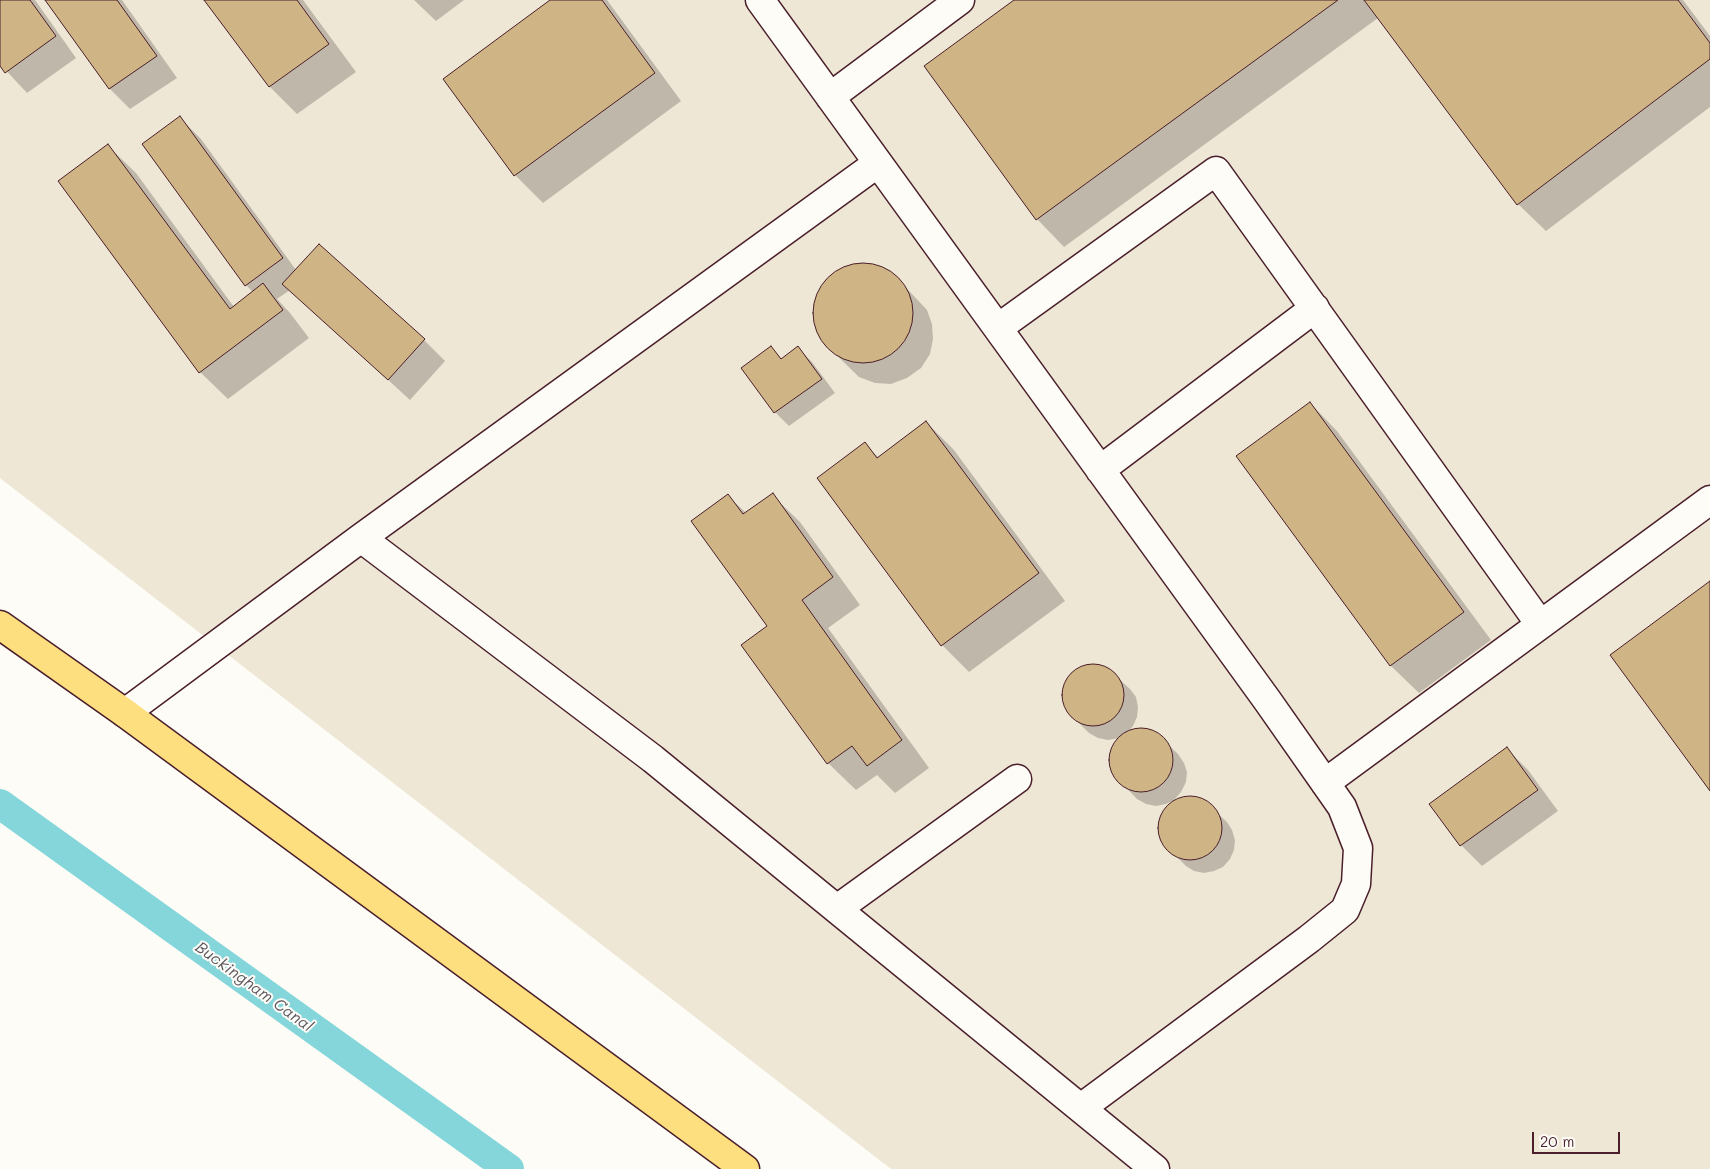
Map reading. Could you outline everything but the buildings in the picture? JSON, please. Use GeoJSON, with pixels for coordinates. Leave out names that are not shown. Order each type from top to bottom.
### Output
{"type":"FeatureCollection","features":[{"type":"Feature","properties":{"kind":"main road"},"geometry":{"type":"LineString","coordinates":[[0,625],[124,713],[746,1169]]}},
{"type":"Feature","properties":{"kind":"lane"},"geometry":{"type":"LineString","coordinates":[[760,0],[1342,807],[1358,848],[1356,884],[1345,910],[1309,939],[1081,1108]]}},
{"type":"Feature","properties":{"kind":"lane"},"geometry":{"type":"LineString","coordinates":[[830,97],[960,0]]}},
{"type":"Feature","properties":{"kind":"lane"},"geometry":{"type":"LineString","coordinates":[[124,713],[361,538],[878,163]]}},
{"type":"Feature","properties":{"kind":"lane"},"geometry":{"type":"LineString","coordinates":[[998,328],[1216,171],[1540,624]]}},
{"type":"Feature","properties":{"kind":"lane"},"geometry":{"type":"LineString","coordinates":[[1100,470],[1315,308]]}},
{"type":"Feature","properties":{"kind":"lane"},"geometry":{"type":"LineString","coordinates":[[1325,783],[1710,500]]}},
{"type":"Feature","properties":{"kind":"lane"},"geometry":{"type":"LineString","coordinates":[[361,538],[653,759],[1155,1169]]}},
{"type":"Feature","properties":{"kind":"lane"},"geometry":{"type":"LineString","coordinates":[[837,909],[1017,778]]}},
{"type":"Feature","properties":{"kind":"shaded area"},"geometry":{"type":"Polygon","coordinates":[[[0,0],[1710,0],[1710,1169],[891,1169],[0,478],[0,0]]]}},
{"type":"Feature","properties":{"kind":"waterway","name":"Buckingham Canal"},"geometry":{"type":"LineString","coordinates":[[0,804],[509,1169]]}}]}
